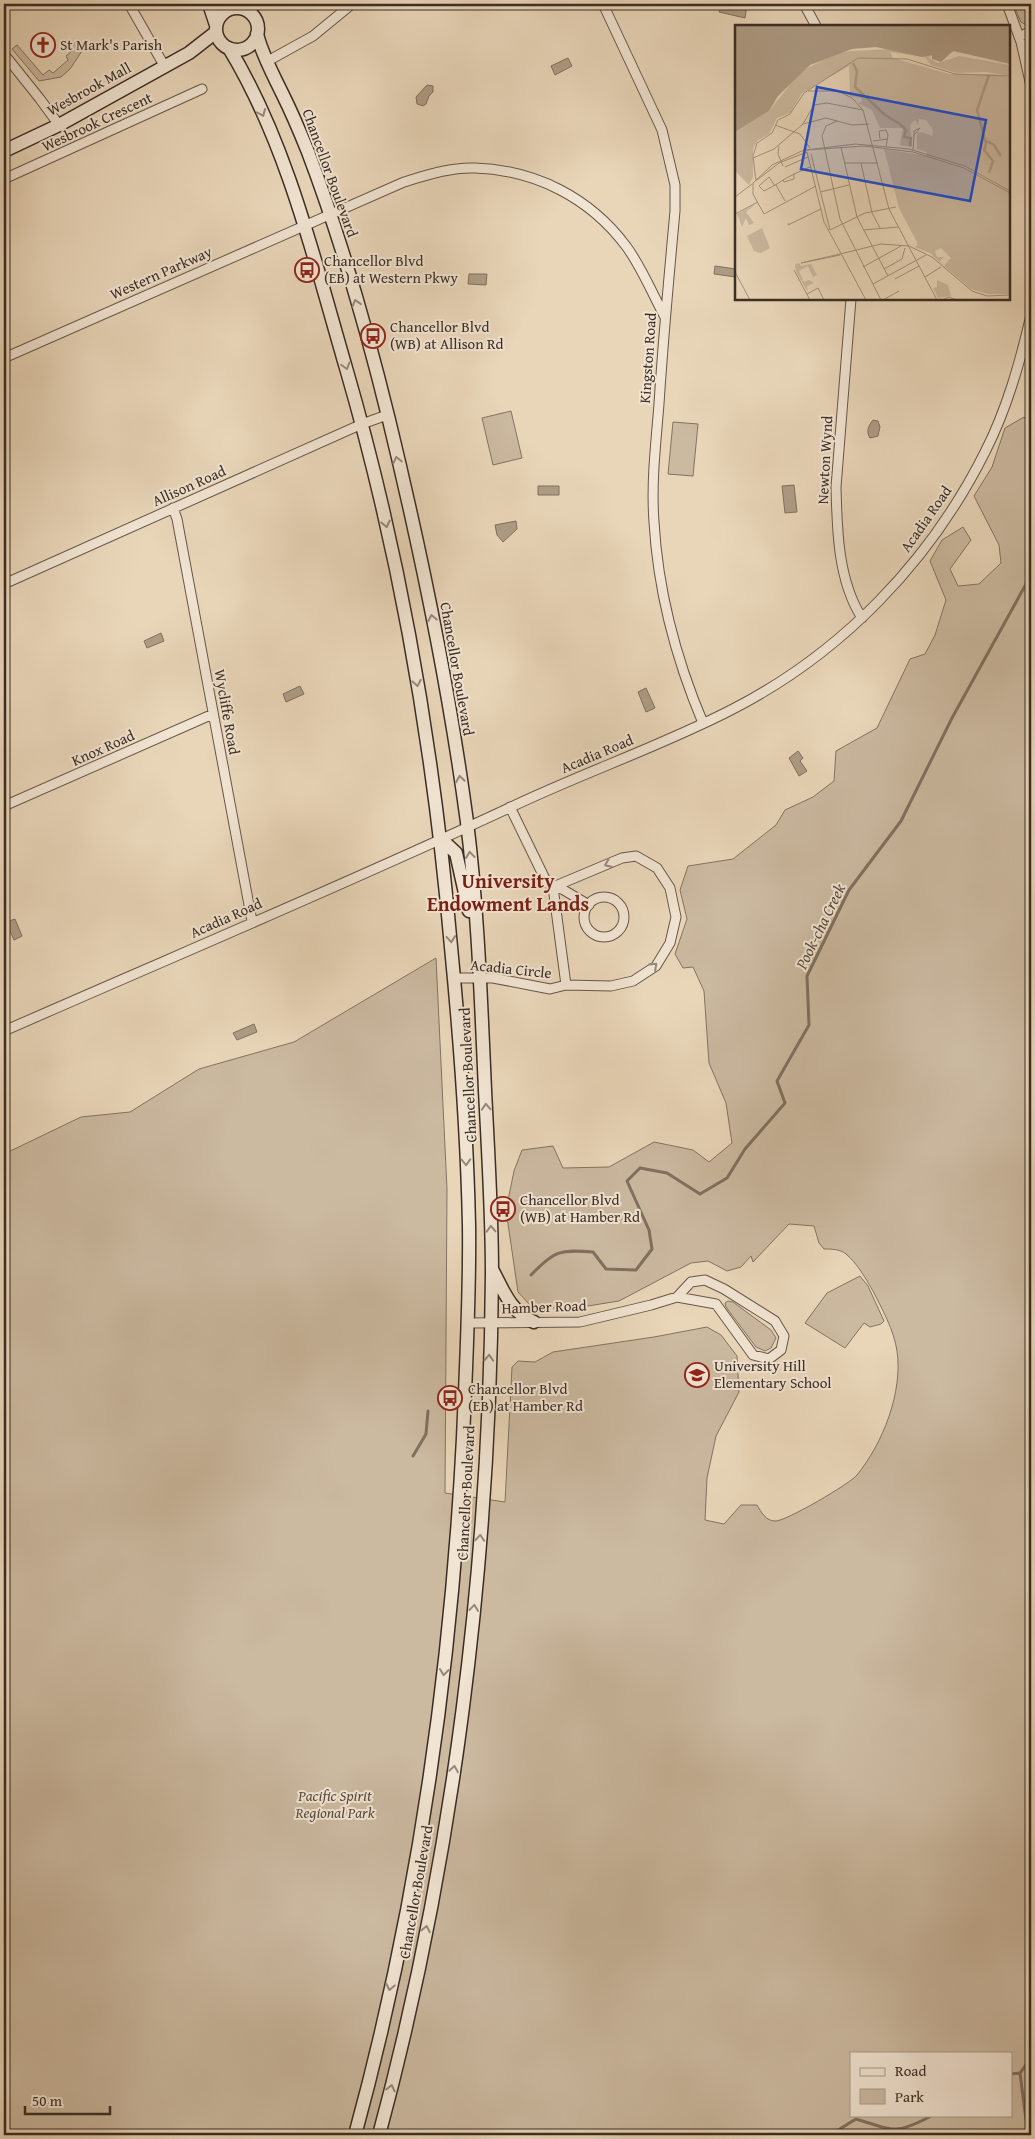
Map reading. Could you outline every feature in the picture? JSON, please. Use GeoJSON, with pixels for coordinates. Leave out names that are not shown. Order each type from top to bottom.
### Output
{"type":"FeatureCollection","features":[{"type":"Feature","properties":{"kind":"main road"},"geometry":{"type":"LineString","coordinates":[[209,4],[216,29],[226,46]]}},
{"type":"Feature","properties":{"kind":"main road"},"geometry":{"type":"LineString","coordinates":[[244,7],[256,20],[257,34],[254,40],[242,49],[226,46],[189,53],[216,29],[222,14],[228,10],[244,7]]}},
{"type":"Feature","properties":{"kind":"main road","name":"Chancellor Boulevard"},"geometry":{"type":"LineString","coordinates":[[257,34],[266,62],[294,116],[330,213],[387,415],[435,632],[467,827],[480,978],[492,1268],[491,1322],[477,1586],[456,1759],[434,1891],[417,1979],[379,2135]]}},
{"type":"Feature","properties":{"kind":"main road","name":"Chancellor Boulevard"},"geometry":{"type":"LineString","coordinates":[[226,46],[252,90],[269,130],[303,225],[362,424],[396,573],[422,710],[441,839],[464,1096],[469,1226],[468,1323],[458,1539],[434,1750],[392,1978],[355,2135]]}},
{"type":"Feature","properties":{"kind":"main road","name":"Wesbrook Mall"},"geometry":{"type":"LineString","coordinates":[[4,151],[59,126],[189,53]]}},
{"type":"Feature","properties":{"kind":"main road"},"geometry":{"type":"LineString","coordinates":[[441,839],[456,853],[462,886],[477,938]]}},
{"type":"Feature","properties":{"kind":"main road"},"geometry":{"type":"LineString","coordinates":[[492,1268],[512,1307],[523,1318],[534,1322]]}},
{"type":"Feature","properties":{"kind":"street"},"geometry":{"type":"LineString","coordinates":[[129,4],[164,67]]}},
{"type":"Feature","properties":{"kind":"street"},"geometry":{"type":"LineString","coordinates":[[266,62],[312,36],[352,4]]}},
{"type":"Feature","properties":{"kind":"street","name":"Kingston Road"},"geometry":{"type":"LineString","coordinates":[[603,4],[655,111],[668,147],[675,185],[675,212],[653,476],[654,522],[659,569],[669,625],[682,672],[703,723]]}},
{"type":"Feature","properties":{"kind":"street"},"geometry":{"type":"LineString","coordinates":[[804,4],[815,25]]}},
{"type":"Feature","properties":{"kind":"street"},"geometry":{"type":"LineString","coordinates":[[1007,4],[1019,37],[1031,86]]}},
{"type":"Feature","properties":{"kind":"street"},"geometry":{"type":"LineString","coordinates":[[1019,37],[1031,31]]}},
{"type":"Feature","properties":{"kind":"street"},"geometry":{"type":"LineString","coordinates":[[4,54],[59,126]]}},
{"type":"Feature","properties":{"kind":"street","name":"Wesbrook Crescent"},"geometry":{"type":"LineString","coordinates":[[4,179],[202,89]]}},
{"type":"Feature","properties":{"kind":"street","name":"Western Parkway"},"geometry":{"type":"LineString","coordinates":[[4,358],[404,182],[445,171],[475,168],[527,175],[551,184],[577,198],[604,221],[627,247],[665,317]]}},
{"type":"Feature","properties":{"kind":"street","name":"Newton Wynd"},"geometry":{"type":"LineString","coordinates":[[851,300],[836,487],[836,517],[847,584],[853,604],[862,618]]}},
{"type":"Feature","properties":{"kind":"street","name":"Acadia Road"},"geometry":{"type":"LineString","coordinates":[[4,1031],[703,723],[779,683],[820,654],[862,618],[901,577],[945,521],[986,451],[1013,383],[1031,315]]}},
{"type":"Feature","properties":{"kind":"street","name":"Allison Road"},"geometry":{"type":"LineString","coordinates":[[4,584],[362,424],[387,415]]}},
{"type":"Feature","properties":{"kind":"street","name":"Wycliffe Road"},"geometry":{"type":"LineString","coordinates":[[173,508],[177,519],[252,921]]}},
{"type":"Feature","properties":{"kind":"street","name":"Knox Road"},"geometry":{"type":"LineString","coordinates":[[4,806],[213,714]]}},
{"type":"Feature","properties":{"kind":"street","name":"Acadia Circle"},"geometry":{"type":"LineString","coordinates":[[510,807],[546,883],[562,889],[589,905]]}},
{"type":"Feature","properties":{"kind":"street","name":"Acadia Circle"},"geometry":{"type":"LineString","coordinates":[[454,978],[496,978],[550,989],[566,985],[611,986],[633,981],[656,966],[670,943],[676,917],[670,888],[657,868],[636,856],[622,858],[553,887]]}},
{"type":"Feature","properties":{"kind":"street","name":"Acadia Circle"},"geometry":{"type":"LineString","coordinates":[[553,887],[566,985]]}},
{"type":"Feature","properties":{"kind":"street"},"geometry":{"type":"LineString","coordinates":[[600,897],[607,897],[618,903],[624,915],[621,928],[611,936],[604,937],[593,933],[586,923],[585,916],[589,905],[600,897]]}},
{"type":"Feature","properties":{"kind":"street","name":"Hamber Road"},"geometry":{"type":"LineString","coordinates":[[468,1323],[580,1322],[677,1297],[716,1304],[753,1355],[769,1359],[781,1350],[784,1336],[775,1321],[724,1289],[705,1280],[691,1282],[677,1297]]}},
{"type":"Feature","properties":{"kind":"street"},"geometry":{"type":"LineString","coordinates":[[716,1304],[724,1289]]}},
{"type":"Feature","properties":{"kind":"green space"},"geometry":{"type":"Polygon","coordinates":[[[1013,4],[1031,4],[1031,23],[1024,24],[1021,22],[1013,4]]]}},
{"type":"Feature","properties":{"kind":"green space"},"geometry":{"type":"Polygon","coordinates":[[[79,39],[82,51],[70,69],[61,77],[39,81],[12,49],[17,45],[43,75],[49,70],[53,73],[68,60],[66,56],[72,51],[70,47],[79,39]]]}},
{"type":"Feature","properties":{"kind":"green space"},"geometry":{"type":"Polygon","coordinates":[[[511,411],[522,458],[493,465],[482,418],[511,411]]]}},
{"type":"Feature","properties":{"kind":"green space","name":"Pacific Spirit Regional Park"},"geometry":{"type":"Polygon","coordinates":[[[1024,417],[1031,424],[1031,2135],[4,2135],[4,1154],[81,1117],[130,1112],[199,1069],[294,1042],[436,958],[447,1189],[445,1493],[505,1502],[512,1367],[518,1361],[535,1362],[553,1352],[707,1327],[721,1335],[737,1356],[739,1392],[716,1436],[707,1478],[705,1520],[724,1524],[741,1505],[757,1505],[764,1516],[772,1521],[781,1520],[843,1486],[857,1475],[883,1433],[894,1400],[897,1383],[897,1351],[887,1320],[861,1271],[844,1252],[824,1249],[819,1243],[814,1226],[789,1224],[753,1262],[751,1256],[741,1267],[727,1271],[708,1261],[691,1263],[619,1301],[575,1308],[541,1308],[530,1305],[518,1292],[506,1210],[514,1171],[522,1150],[553,1146],[563,1168],[609,1167],[654,1142],[693,1150],[709,1162],[732,1143],[726,1103],[709,1063],[704,991],[693,967],[683,968],[675,954],[687,919],[680,890],[688,866],[733,859],[776,825],[785,810],[813,797],[834,781],[836,751],[877,728],[910,659],[925,654],[935,635],[946,600],[930,561],[942,540],[963,527],[971,540],[950,569],[958,586],[979,584],[1001,563],[999,545],[974,496],[992,467],[1005,428],[1024,417]]]}},
{"type":"Feature","properties":{"kind":"green space"},"geometry":{"type":"Polygon","coordinates":[[[673,422],[698,424],[693,476],[668,474],[673,422]]]}},
{"type":"Feature","properties":{"kind":"green space"},"geometry":{"type":"Polygon","coordinates":[[[860,1276],[868,1286],[884,1321],[881,1324],[870,1327],[864,1323],[845,1348],[805,1323],[827,1293],[860,1276]]]}},
{"type":"Feature","properties":{"kind":"green space"},"geometry":{"type":"Polygon","coordinates":[[[728,1301],[733,1302],[771,1330],[776,1338],[771,1348],[765,1351],[756,1347],[726,1307],[725,1303],[728,1301]]]}},
{"type":"Feature","properties":{"kind":"shaded area"},"geometry":{"type":"Polygon","coordinates":[[[721,4],[747,5],[745,18],[719,12],[721,4]]]}},
{"type":"Feature","properties":{"kind":"shaded area"},"geometry":{"type":"Polygon","coordinates":[[[568,58],[572,66],[555,75],[551,66],[568,58]]]}},
{"type":"Feature","properties":{"kind":"shaded area"},"geometry":{"type":"Polygon","coordinates":[[[427,85],[433,86],[433,92],[426,104],[423,106],[417,104],[416,97],[427,85]]]}},
{"type":"Feature","properties":{"kind":"shaded area"},"geometry":{"type":"Polygon","coordinates":[[[715,266],[735,269],[735,277],[714,274],[715,266]]]}},
{"type":"Feature","properties":{"kind":"shaded area"},"geometry":{"type":"Polygon","coordinates":[[[469,274],[487,274],[486,285],[468,284],[469,274]]]}},
{"type":"Feature","properties":{"kind":"shaded area"},"geometry":{"type":"Polygon","coordinates":[[[873,420],[878,421],[880,427],[878,436],[870,438],[868,429],[873,420]]]}},
{"type":"Feature","properties":{"kind":"shaded area"},"geometry":{"type":"Polygon","coordinates":[[[794,485],[797,512],[785,513],[782,486],[794,485]]]}},
{"type":"Feature","properties":{"kind":"shaded area"},"geometry":{"type":"Polygon","coordinates":[[[538,486],[559,486],[559,495],[538,495],[538,486]]]}},
{"type":"Feature","properties":{"kind":"shaded area"},"geometry":{"type":"Polygon","coordinates":[[[516,521],[517,529],[503,542],[497,535],[495,525],[516,521]]]}},
{"type":"Feature","properties":{"kind":"shaded area"},"geometry":{"type":"Polygon","coordinates":[[[161,633],[164,641],[147,648],[144,641],[161,633]]]}},
{"type":"Feature","properties":{"kind":"shaded area"},"geometry":{"type":"Polygon","coordinates":[[[300,686],[304,694],[286,702],[283,694],[300,686]]]}},
{"type":"Feature","properties":{"kind":"shaded area"},"geometry":{"type":"Polygon","coordinates":[[[646,688],[655,708],[646,712],[638,692],[646,688]]]}},
{"type":"Feature","properties":{"kind":"shaded area"},"geometry":{"type":"Polygon","coordinates":[[[798,751],[803,758],[800,761],[807,771],[799,776],[789,758],[798,751]]]}},
{"type":"Feature","properties":{"kind":"shaded area"},"geometry":{"type":"Polygon","coordinates":[[[15,919],[22,936],[14,940],[6,922],[15,919]]]}},
{"type":"Feature","properties":{"kind":"shaded area"},"geometry":{"type":"Polygon","coordinates":[[[254,1024],[257,1032],[237,1040],[233,1033],[254,1024]]]}},
{"type":"Feature","properties":{"kind":"waterway","name":"Pook-cha Creek"},"geometry":{"type":"LineString","coordinates":[[531,1275],[552,1256],[558,1253],[573,1251],[593,1252],[606,1269],[636,1270],[652,1249],[649,1230],[627,1181],[640,1168],[667,1173],[700,1194],[727,1178],[745,1149],[785,1103],[777,1081],[809,1025],[807,976],[849,890],[901,821],[952,718],[1031,575]]}},
{"type":"Feature","properties":{"kind":"waterway","name":"Pook-cha Creek"},"geometry":{"type":"LineString","coordinates":[[413,1456],[426,1434],[428,1411]]}},
{"type":"Feature","properties":{"kind":"waterway"},"geometry":{"type":"LineString","coordinates":[[1012,2074],[1020,2073],[1031,2058]]}},
{"type":"Feature","properties":{"kind":"waterway"},"geometry":{"type":"LineString","coordinates":[[1020,2073],[1026,2120]]}},
{"type":"Feature","properties":{"kind":"waterway"},"geometry":{"type":"LineString","coordinates":[[830,2135],[856,2119],[895,2129],[911,2126],[931,2116]]}},
{"type":"Feature","properties":{"kind":"place","name":"St Mark's Parish"},"geometry":{"type":"Point","coordinates":[43,45]}},
{"type":"Feature","properties":{"kind":"place","name":"Chancellor Blvd (EB) at Western Pkwy"},"geometry":{"type":"Point","coordinates":[307,270]}},
{"type":"Feature","properties":{"kind":"place","name":"Chancellor Blvd (WB) at Allison Rd"},"geometry":{"type":"Point","coordinates":[373,336]}},
{"type":"Feature","properties":{"kind":"place","name":"Chancellor Blvd (WB) at Hamber Rd"},"geometry":{"type":"Point","coordinates":[503,1209]}},
{"type":"Feature","properties":{"kind":"place","name":"University Hill Elementary School"},"geometry":{"type":"Point","coordinates":[697,1375]}},
{"type":"Feature","properties":{"kind":"place","name":"Chancellor Blvd (EB) at Hamber Rd"},"geometry":{"type":"Point","coordinates":[450,1398]}},
{"type":"Feature","properties":{"kind":"district","name":"University Endowment Lands"},"geometry":{"type":"Point","coordinates":[508,892]}}]}
